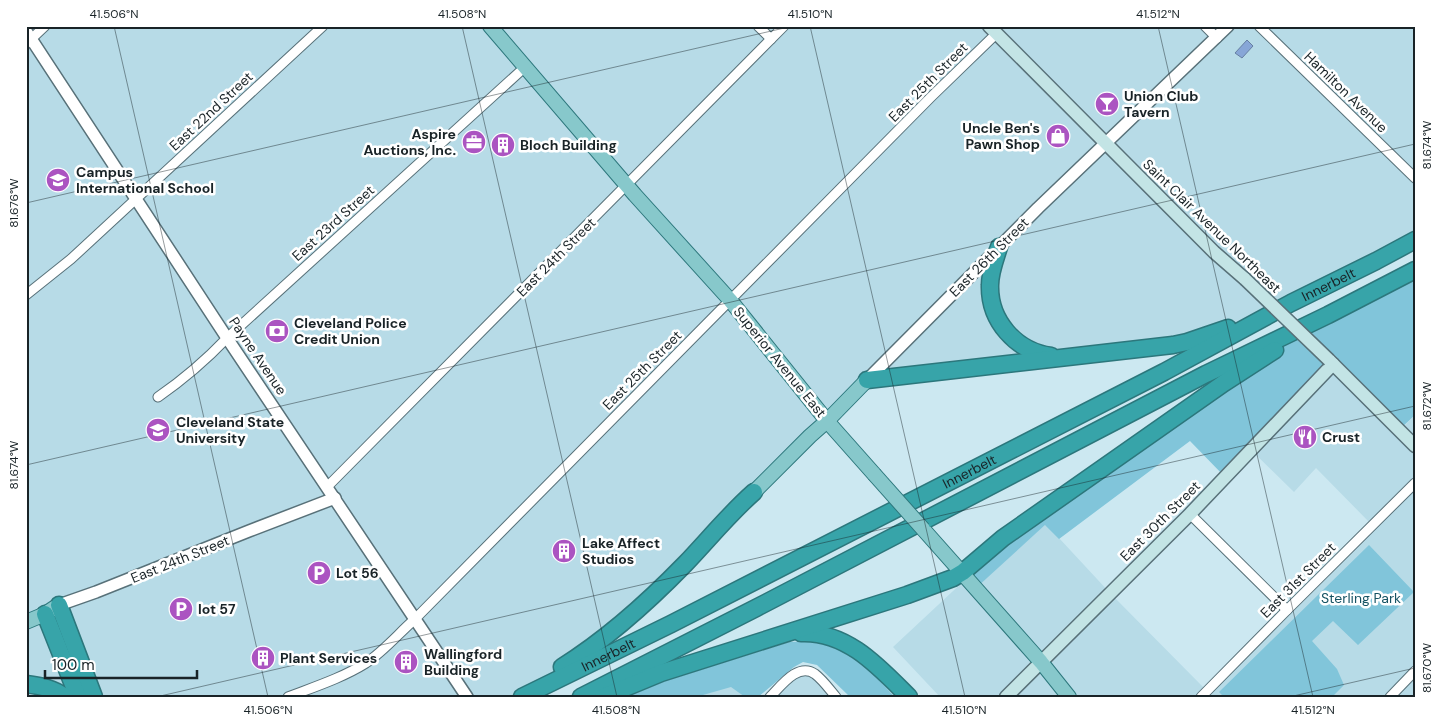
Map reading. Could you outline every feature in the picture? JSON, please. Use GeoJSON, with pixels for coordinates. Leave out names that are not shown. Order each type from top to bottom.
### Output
{"type":"FeatureCollection","features":[{"type":"Feature","properties":{"kind":"highway","name":"Innerbelt"},"geometry":{"type":"LineString","coordinates":[[522,697],[670,624],[1164,372],[1291,303],[1415,240]]}},
{"type":"Feature","properties":{"kind":"highway"},"geometry":{"type":"LineString","coordinates":[[999,248],[992,266],[990,285],[991,300],[1000,324],[1018,344],[1042,354],[1066,358]]}},
{"type":"Feature","properties":{"kind":"highway","name":"Innerbelt"},"geometry":{"type":"LineString","coordinates":[[581,697],[1206,374],[1328,315],[1415,270]]}},
{"type":"Feature","properties":{"kind":"highway"},"geometry":{"type":"LineString","coordinates":[[867,380],[1165,346],[1187,342],[1291,303]]}},
{"type":"Feature","properties":{"kind":"highway"},"geometry":{"type":"LineString","coordinates":[[603,697],[661,673],[932,587],[953,578],[1003,538],[1224,383],[1328,315]]}},
{"type":"Feature","properties":{"kind":"highway"},"geometry":{"type":"LineString","coordinates":[[516,697],[581,655],[612,631],[683,565],[741,503],[754,492]]}},
{"type":"Feature","properties":{"kind":"highway"},"geometry":{"type":"LineString","coordinates":[[52,610],[78,697]]}},
{"type":"Feature","properties":{"kind":"highway"},"geometry":{"type":"LineString","coordinates":[[52,610],[94,697]]}},
{"type":"Feature","properties":{"kind":"highway"},"geometry":{"type":"LineString","coordinates":[[786,634],[810,633],[825,635],[852,645],[910,697]]}},
{"type":"Feature","properties":{"kind":"highway"},"geometry":{"type":"LineString","coordinates":[[26,684],[49,688],[65,697]]}},
{"type":"Feature","properties":{"kind":"main road","name":"Superior Avenue East"},"geometry":{"type":"LineString","coordinates":[[490,26],[627,186],[730,300],[827,421],[1041,662],[1069,697]]}},
{"type":"Feature","properties":{"kind":"main road","name":"Saint Clair Avenue Northeast"},"geometry":{"type":"LineString","coordinates":[[993,30],[1214,252],[1331,362],[1415,446]]}},
{"type":"Feature","properties":{"kind":"main road","name":"East 30th Street"},"geometry":{"type":"LineString","coordinates":[[1006,697],[1190,514],[1331,362]]}},
{"type":"Feature","properties":{"kind":"main road","name":"East 26th Street"},"geometry":{"type":"LineString","coordinates":[[754,492],[867,380]]}},
{"type":"Feature","properties":{"kind":"main road","name":"East 24th Street"},"geometry":{"type":"LineString","coordinates":[[26,622],[52,610]]}},
{"type":"Feature","properties":{"kind":"street"},"geometry":{"type":"LineString","coordinates":[[28,38],[45,26]]}},
{"type":"Feature","properties":{"kind":"street","name":"East 22nd Street"},"geometry":{"type":"LineString","coordinates":[[26,295],[71,259],[323,26]]}},
{"type":"Feature","properties":{"kind":"street"},"geometry":{"type":"LineString","coordinates":[[758,26],[771,39]]}},
{"type":"Feature","properties":{"kind":"street","name":"East 24th Street"},"geometry":{"type":"LineString","coordinates":[[328,488],[784,26]]}},
{"type":"Feature","properties":{"kind":"street"},"geometry":{"type":"LineString","coordinates":[[1205,26],[1217,38]]}},
{"type":"Feature","properties":{"kind":"street","name":"East 26th Street"},"geometry":{"type":"LineString","coordinates":[[867,380],[1038,208],[1228,26]]}},
{"type":"Feature","properties":{"kind":"street","name":"Hamilton Avenue"},"geometry":{"type":"LineString","coordinates":[[1259,26],[1415,178]]}},
{"type":"Feature","properties":{"kind":"street","name":"East 25th Street"},"geometry":{"type":"LineString","coordinates":[[288,697],[345,674],[367,662],[415,619],[930,97],[993,30]]}},
{"type":"Feature","properties":{"kind":"street","name":"Payne Avenue"},"geometry":{"type":"LineString","coordinates":[[28,38],[464,693]]}},
{"type":"Feature","properties":{"kind":"street","name":"East 23rd Street"},"geometry":{"type":"LineString","coordinates":[[158,397],[210,357],[228,338],[525,67]]}},
{"type":"Feature","properties":{"kind":"street","name":"East 31st Street"},"geometry":{"type":"LineString","coordinates":[[1201,697],[1415,483]]}},
{"type":"Feature","properties":{"kind":"street","name":"East 24th Street"},"geometry":{"type":"LineString","coordinates":[[52,610],[334,498]]}},
{"type":"Feature","properties":{"kind":"street"},"geometry":{"type":"LineString","coordinates":[[1190,514],[1287,610]]}},
{"type":"Feature","properties":{"kind":"street"},"geometry":{"type":"LineString","coordinates":[[770,697],[794,674],[802,671],[814,673],[836,697]]}},
{"type":"Feature","properties":{"kind":"street"},"geometry":{"type":"LineString","coordinates":[[1390,697],[1415,671]]}},
{"type":"Feature","properties":{"kind":"shaded area"},"geometry":{"type":"Polygon","coordinates":[[[26,26],[1415,26],[1415,240],[1222,330],[867,380],[581,655],[516,697],[26,697],[26,26]]]}},
{"type":"Feature","properties":{"kind":"shaded area"},"geometry":{"type":"Polygon","coordinates":[[[1247,40],[1253,46],[1242,58],[1235,53],[1247,40]]]}},
{"type":"Feature","properties":{"kind":"shaded area"},"geometry":{"type":"Polygon","coordinates":[[[1333,364],[1400,430],[1415,415],[1415,697],[940,697],[893,647],[967,578],[976,587],[1046,524],[1110,593],[1207,691],[1372,525],[1316,468],[1294,492],[1251,450],[1333,364]]]}},
{"type":"Feature","properties":{"kind":"shaded area"},"geometry":{"type":"Polygon","coordinates":[[[814,673],[836,697],[770,697],[793,674],[814,673]]]}},
{"type":"Feature","properties":{"kind":"shaded area"},"geometry":{"type":"Polygon","coordinates":[[[728,679],[744,697],[679,697],[728,679]]]}},
{"type":"Feature","properties":{"kind":"green space"},"geometry":{"type":"Polygon","coordinates":[[[1415,270],[1415,415],[1399,430],[1333,364],[1225,477],[1190,441],[1059,539],[1045,525],[976,588],[963,572],[1224,383],[1328,315],[1415,270]]]}},
{"type":"Feature","properties":{"kind":"green space","name":"Sterling Park"},"geometry":{"type":"Polygon","coordinates":[[[1369,545],[1414,592],[1358,645],[1333,621],[1312,641],[1337,669],[1344,685],[1332,697],[1224,697],[1219,692],[1369,545]]]}},
{"type":"Feature","properties":{"kind":"green space"},"geometry":{"type":"Polygon","coordinates":[[[809,641],[822,643],[854,657],[895,697],[850,697],[817,665],[803,662],[794,667],[758,697],[745,697],[731,687],[696,697],[626,697],[665,681],[789,642],[809,641]]]}},
{"type":"Feature","properties":{"kind":"place","name":"Union Club Tavern"},"geometry":{"type":"Point","coordinates":[1107,104]}},
{"type":"Feature","properties":{"kind":"place","name":"Uncle Ben's Pawn Shop"},"geometry":{"type":"Point","coordinates":[1058,136]}},
{"type":"Feature","properties":{"kind":"place","name":"Aspire Auctions, Inc."},"geometry":{"type":"Point","coordinates":[474,142]}},
{"type":"Feature","properties":{"kind":"place","name":"Bloch Building"},"geometry":{"type":"Point","coordinates":[503,145]}},
{"type":"Feature","properties":{"kind":"place","name":"Campus International School"},"geometry":{"type":"Point","coordinates":[58,180]}},
{"type":"Feature","properties":{"kind":"place","name":"Cleveland Police Credit Union"},"geometry":{"type":"Point","coordinates":[277,331]}},
{"type":"Feature","properties":{"kind":"place","name":"Cleveland State University"},"geometry":{"type":"Point","coordinates":[158,430]}},
{"type":"Feature","properties":{"kind":"place","name":"Crust"},"geometry":{"type":"Point","coordinates":[1305,437]}},
{"type":"Feature","properties":{"kind":"place","name":"Lake Affect Studios"},"geometry":{"type":"Point","coordinates":[564,551]}},
{"type":"Feature","properties":{"kind":"place","name":"Lot 56"},"geometry":{"type":"Point","coordinates":[319,573]}},
{"type":"Feature","properties":{"kind":"place","name":"lot 57"},"geometry":{"type":"Point","coordinates":[181,609]}},
{"type":"Feature","properties":{"kind":"place","name":"Plant Services"},"geometry":{"type":"Point","coordinates":[263,658]}},
{"type":"Feature","properties":{"kind":"place","name":"Wallingford Building"},"geometry":{"type":"Point","coordinates":[406,662]}}]}
